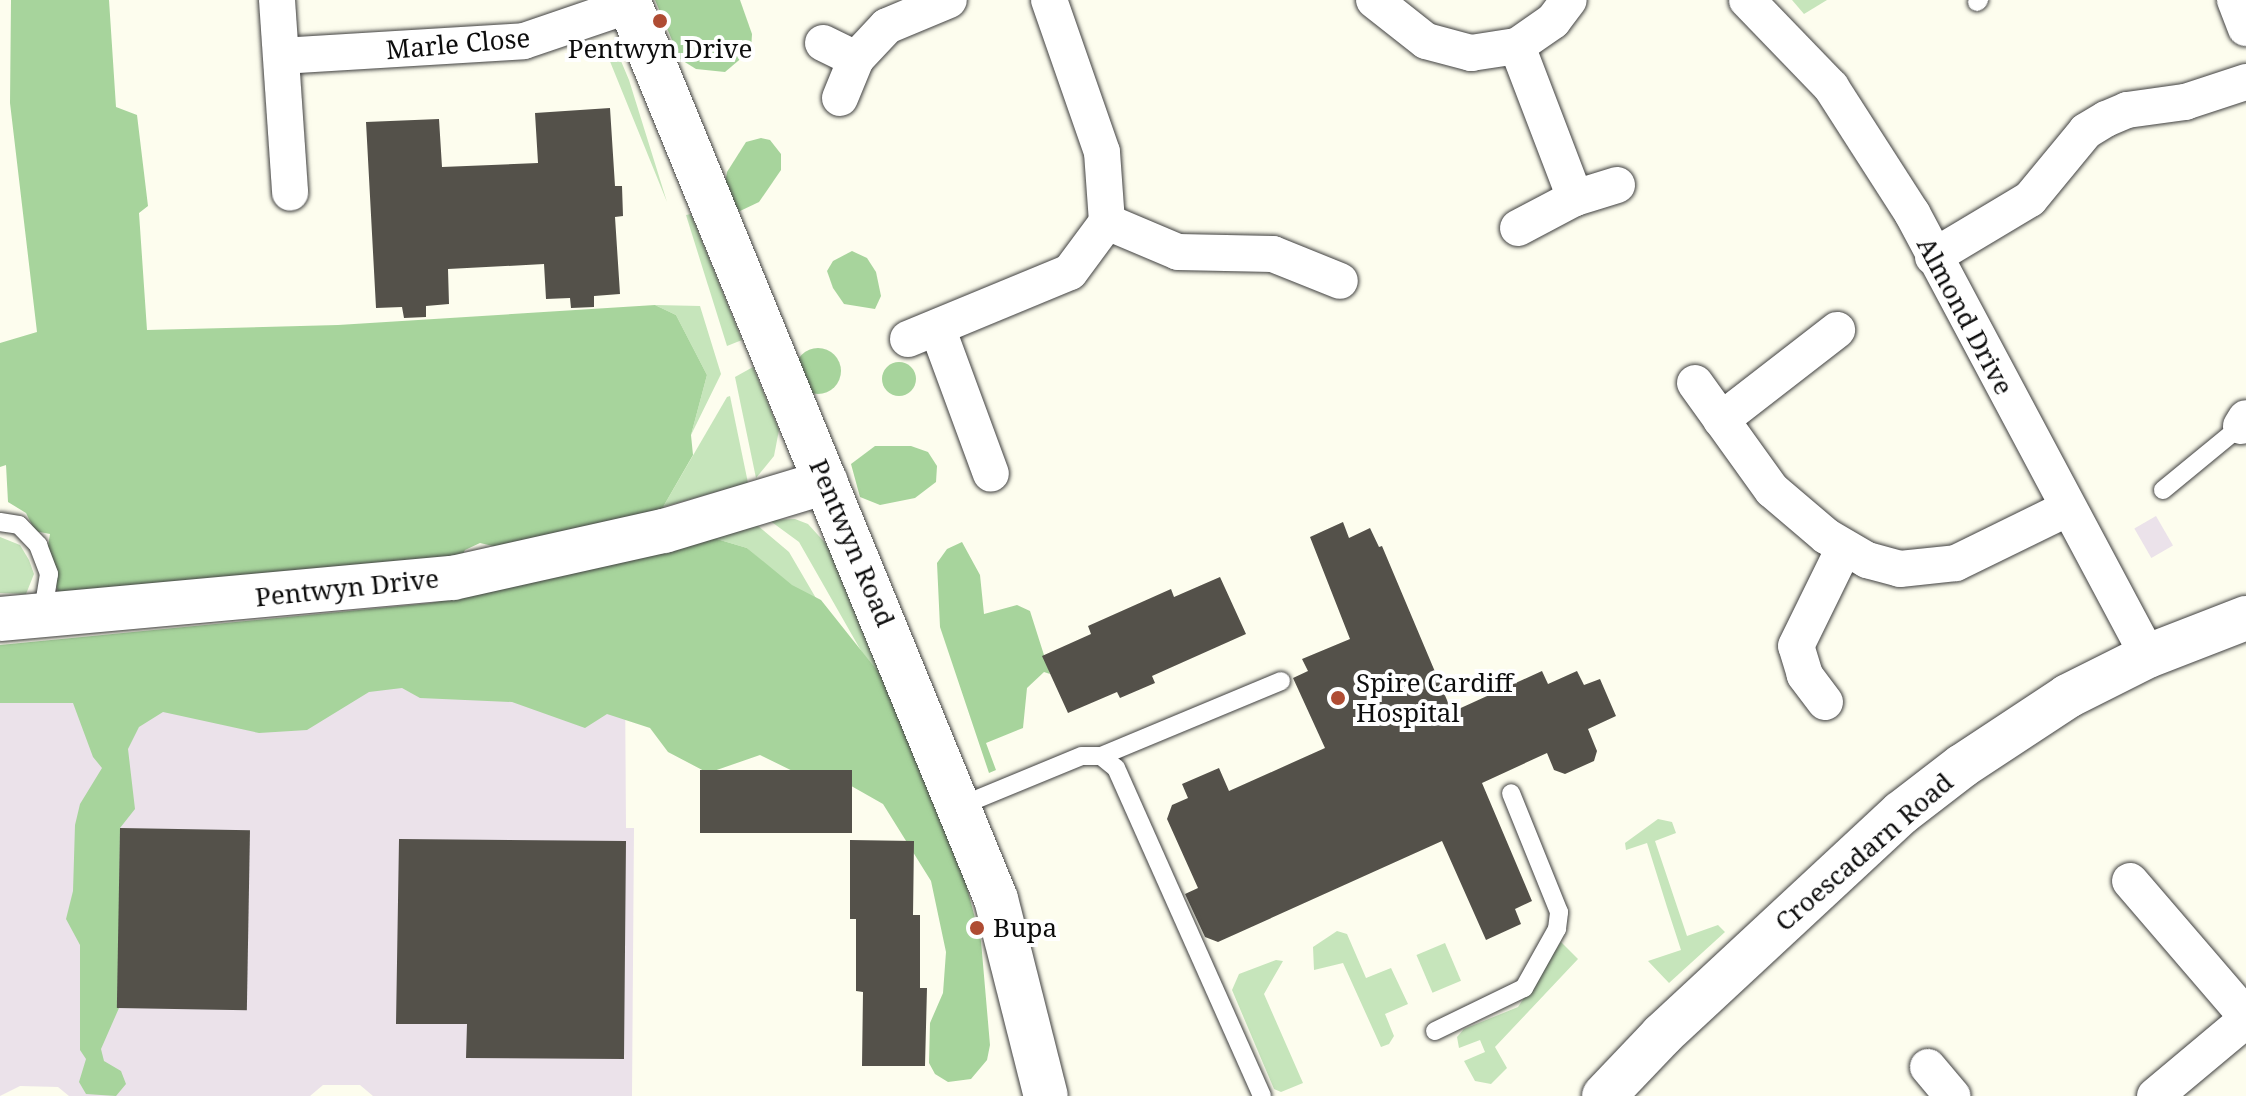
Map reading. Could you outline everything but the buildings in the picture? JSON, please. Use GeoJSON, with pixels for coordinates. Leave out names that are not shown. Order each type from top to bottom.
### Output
{"type":"FeatureCollection","features":[{"type":"Feature","properties":{"kind":"street"},"geometry":{"type":"LineString","coordinates":[[277,0],[290,193]]}},
{"type":"Feature","properties":{"kind":"street"},"geometry":{"type":"LineString","coordinates":[[840,98],[856,59],[887,26],[949,0]]}},
{"type":"Feature","properties":{"kind":"street"},"geometry":{"type":"LineString","coordinates":[[991,474],[923,334],[1070,272],[1107,222],[1102,152],[1049,0]]}},
{"type":"Feature","properties":{"kind":"street"},"geometry":{"type":"LineString","coordinates":[[1374,0],[1426,41],[1452,50],[1497,51],[1517,46],[1553,21],[1569,0]]}},
{"type":"Feature","properties":{"kind":"street","name":"Almond Drive"},"geometry":{"type":"LineString","coordinates":[[1747,0],[1831,87],[1912,213],[2066,509],[2148,656]]}},
{"type":"Feature","properties":{"kind":"street"},"geometry":{"type":"LineString","coordinates":[[2235,0],[2246,28]]}},
{"type":"Feature","properties":{"kind":"street","name":"Marle Close"},"geometry":{"type":"LineString","coordinates":[[281,56],[524,41],[629,3]]}},
{"type":"Feature","properties":{"kind":"street","name":"Pentwyn Road"},"geometry":{"type":"LineString","coordinates":[[629,3],[996,899],[1045,1096]]}},
{"type":"Feature","properties":{"kind":"street"},"geometry":{"type":"LineString","coordinates":[[823,43],[856,59]]}},
{"type":"Feature","properties":{"kind":"street"},"geometry":{"type":"LineString","coordinates":[[1517,46],[1575,198]]}},
{"type":"Feature","properties":{"kind":"street"},"geometry":{"type":"LineString","coordinates":[[1933,257],[2030,199],[2086,131],[2106,119],[2127,110],[2185,102],[2246,82]]}},
{"type":"Feature","properties":{"kind":"street"},"geometry":{"type":"LineString","coordinates":[[1518,228],[1575,198],[1617,185]]}},
{"type":"Feature","properties":{"kind":"street"},"geometry":{"type":"LineString","coordinates":[[1107,222],[1178,252],[1273,254],[1340,281]]}},
{"type":"Feature","properties":{"kind":"street"},"geometry":{"type":"LineString","coordinates":[[1721,420],[1837,330]]}},
{"type":"Feature","properties":{"kind":"street"},"geometry":{"type":"LineString","coordinates":[[1695,383],[1772,490],[1844,548],[1900,569],[1956,563],[2066,509]]}},
{"type":"Feature","properties":{"kind":"street","name":"Pentwyn Drive"},"geometry":{"type":"LineString","coordinates":[[21,619],[453,578],[664,531],[826,482]]}},
{"type":"Feature","properties":{"kind":"street"},"geometry":{"type":"LineString","coordinates":[[1825,702],[1805,675],[1796,646],[1844,548]]}},
{"type":"Feature","properties":{"kind":"street","name":"Croescadarn Road"},"geometry":{"type":"LineString","coordinates":[[1604,1096],[1673,1025],[1901,813],[2021,725],[2148,656],[2246,618]]}},
{"type":"Feature","properties":{"kind":"street"},"geometry":{"type":"LineString","coordinates":[[2130,881],[2246,1018],[2155,1096]]}},
{"type":"Feature","properties":{"kind":"street"},"geometry":{"type":"LineString","coordinates":[[1928,1067],[1952,1096]]}},
{"type":"Feature","properties":{"kind":"lane"},"geometry":{"type":"LineString","coordinates":[[2163,490],[2244,422]]}},
{"type":"Feature","properties":{"kind":"lane"},"geometry":{"type":"LineString","coordinates":[[0,522],[19,525],[38,545],[49,574],[21,619]]}},
{"type":"Feature","properties":{"kind":"lane"},"geometry":{"type":"LineString","coordinates":[[958,807],[1082,756],[1101,756],[1281,681]]}},
{"type":"Feature","properties":{"kind":"lane"},"geometry":{"type":"LineString","coordinates":[[1101,756],[1116,768],[1262,1096]]}},
{"type":"Feature","properties":{"kind":"lane"},"geometry":{"type":"LineString","coordinates":[[1435,1031],[1524,988],[1557,929],[1559,912],[1511,793]]}},
{"type":"Feature","properties":{"kind":"shaded area"},"geometry":{"type":"Polygon","coordinates":[[[2156,516],[2173,545],[2151,558],[2134,529],[2156,516]]]}},
{"type":"Feature","properties":{"kind":"shaded area"},"geometry":{"type":"Polygon","coordinates":[[[625,678],[626,828],[634,828],[632,1096],[373,1096],[360,1085],[323,1085],[310,1096],[69,1096],[58,1087],[20,1086],[0,1096],[0,700],[625,678]]]}},
{"type":"Feature","properties":{"kind":"green space"},"geometry":{"type":"Polygon","coordinates":[[[11,0],[109,0],[116,107],[137,115],[148,206],[139,213],[147,330],[338,325],[655,305],[676,315],[707,375],[691,435],[693,455],[663,507],[710,537],[747,548],[792,585],[821,600],[887,683],[959,857],[981,941],[990,1045],[987,1060],[971,1079],[948,1082],[935,1074],[929,1063],[930,1023],[943,993],[946,952],[931,881],[883,804],[846,783],[811,780],[760,755],[708,773],[668,752],[650,728],[607,714],[585,728],[512,702],[420,698],[402,688],[369,692],[307,730],[259,733],[163,712],[139,727],[128,749],[135,809],[120,828],[119,1008],[101,1049],[104,1061],[121,1071],[126,1084],[116,1096],[86,1094],[79,1082],[86,1059],[80,1050],[80,945],[66,919],[73,891],[75,825],[80,804],[102,768],[93,757],[73,703],[0,703],[0,645],[431,603],[576,565],[480,543],[465,550],[454,569],[63,605],[46,558],[50,534],[35,531],[26,513],[8,502],[6,465],[0,467],[0,343],[37,332],[10,103],[11,0]]]}},
{"type":"Feature","properties":{"kind":"green space"},"geometry":{"type":"Polygon","coordinates":[[[655,0],[740,0],[752,34],[751,50],[725,72],[696,69],[680,59],[655,0]]]}},
{"type":"Feature","properties":{"kind":"green space"},"geometry":{"type":"Polygon","coordinates":[[[1792,0],[1827,0],[1804,14],[1792,0]]]}},
{"type":"Feature","properties":{"kind":"green space"},"geometry":{"type":"Polygon","coordinates":[[[602,43],[618,54],[629,80],[667,202],[609,59],[588,46],[602,43]]]}},
{"type":"Feature","properties":{"kind":"green space"},"geometry":{"type":"Polygon","coordinates":[[[761,138],[770,140],[781,154],[781,170],[759,202],[740,211],[730,206],[724,190],[727,172],[746,142],[761,138]]]}},
{"type":"Feature","properties":{"kind":"green space"},"geometry":{"type":"Polygon","coordinates":[[[691,214],[742,340],[727,346],[686,215],[691,214]]]}},
{"type":"Feature","properties":{"kind":"green space"},"geometry":{"type":"Polygon","coordinates":[[[852,251],[867,258],[876,272],[881,296],[875,309],[844,304],[833,288],[827,271],[833,261],[852,251]]]}},
{"type":"Feature","properties":{"kind":"green space"},"geometry":{"type":"Polygon","coordinates":[[[655,305],[700,306],[721,374],[691,435],[707,375],[676,315],[655,305]]]}},
{"type":"Feature","properties":{"kind":"green space"},"geometry":{"type":"Polygon","coordinates":[[[818,348],[834,355],[841,371],[834,387],[818,394],[802,387],[795,371],[802,355],[818,348]]]}},
{"type":"Feature","properties":{"kind":"green space"},"geometry":{"type":"Polygon","coordinates":[[[899,362],[911,367],[916,379],[911,391],[899,396],[887,391],[882,379],[887,367],[899,362]]]}},
{"type":"Feature","properties":{"kind":"green space"},"geometry":{"type":"Polygon","coordinates":[[[753,367],[779,430],[774,456],[756,478],[735,377],[753,367]]]}},
{"type":"Feature","properties":{"kind":"green space"},"geometry":{"type":"Polygon","coordinates":[[[730,396],[748,483],[663,507],[727,397],[730,396]]]}},
{"type":"Feature","properties":{"kind":"green space"},"geometry":{"type":"Polygon","coordinates":[[[875,446],[911,446],[928,452],[937,466],[936,482],[915,498],[880,505],[860,497],[851,464],[875,446]]]}},
{"type":"Feature","properties":{"kind":"green space"},"geometry":{"type":"Polygon","coordinates":[[[795,519],[808,524],[828,546],[887,683],[868,663],[799,542],[769,520],[795,519]]]}},
{"type":"Feature","properties":{"kind":"green space"},"geometry":{"type":"Polygon","coordinates":[[[757,525],[789,552],[827,617],[747,548],[710,537],[757,525]]]}},
{"type":"Feature","properties":{"kind":"green space"},"geometry":{"type":"Polygon","coordinates":[[[0,537],[20,545],[29,560],[34,574],[26,594],[0,593],[0,537]]]}},
{"type":"Feature","properties":{"kind":"green space"},"geometry":{"type":"Polygon","coordinates":[[[962,542],[980,575],[984,614],[1017,605],[1030,611],[1050,674],[1044,672],[1027,688],[1023,728],[986,743],[996,770],[989,773],[940,627],[937,563],[947,549],[962,542]]]}},
{"type":"Feature","properties":{"kind":"green space"},"geometry":{"type":"Polygon","coordinates":[[[1658,819],[1672,822],[1676,833],[1655,841],[1687,936],[1718,925],[1725,932],[1669,983],[1648,961],[1681,950],[1647,843],[1626,850],[1625,843],[1658,819]]]}},
{"type":"Feature","properties":{"kind":"green space"},"geometry":{"type":"Polygon","coordinates":[[[1337,931],[1347,934],[1366,978],[1391,968],[1408,1004],[1385,1014],[1394,1036],[1389,1044],[1381,1047],[1343,963],[1314,970],[1313,947],[1337,931]]]}},
{"type":"Feature","properties":{"kind":"green space"},"geometry":{"type":"Polygon","coordinates":[[[1561,942],[1578,959],[1495,1047],[1507,1068],[1491,1084],[1475,1081],[1464,1061],[1485,1052],[1480,1040],[1459,1048],[1457,1037],[1464,1029],[1518,1007],[1561,942]]]}},
{"type":"Feature","properties":{"kind":"green space"},"geometry":{"type":"Polygon","coordinates":[[[1445,943],[1461,981],[1432,993],[1416,955],[1445,943]]]}},
{"type":"Feature","properties":{"kind":"green space"},"geometry":{"type":"Polygon","coordinates":[[[1276,960],[1283,961],[1264,994],[1303,1083],[1281,1092],[1274,1089],[1232,990],[1239,974],[1276,960]]]}},
{"type":"Feature","properties":{"kind":"place","name":"Pentwyn Drive"},"geometry":{"type":"Point","coordinates":[660,21]}},
{"type":"Feature","properties":{"kind":"place","name":"Spire Cardiff Hospital"},"geometry":{"type":"Point","coordinates":[1338,698]}},
{"type":"Feature","properties":{"kind":"place","name":"Bupa"},"geometry":{"type":"Point","coordinates":[977,928]}}]}
